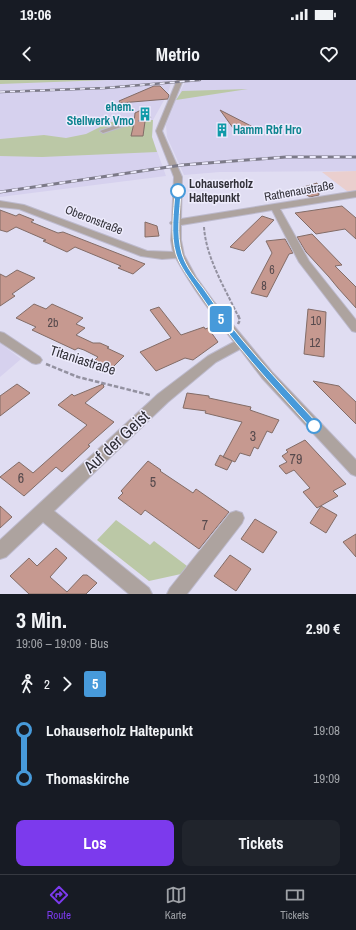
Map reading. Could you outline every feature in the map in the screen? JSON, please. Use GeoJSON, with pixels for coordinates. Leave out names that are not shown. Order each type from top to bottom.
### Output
{"type":"FeatureCollection","features":[{"type":"Feature","properties":{"kind":"street"},"geometry":{"type":"LineString","coordinates":[[180,80],[159,131],[176,172],[178,191],[175,223],[179,255],[194,281],[267,375],[356,470]]}},
{"type":"Feature","properties":{"kind":"street"},"geometry":{"type":"LineString","coordinates":[[103,131],[131,122]]}},
{"type":"Feature","properties":{"kind":"street","name":"Rathenaustraße"},"geometry":{"type":"LineString","coordinates":[[175,223],[356,194]]}},
{"type":"Feature","properties":{"kind":"street","name":"Oberonstraße"},"geometry":{"type":"LineString","coordinates":[[0,204],[21,207],[145,254],[162,256],[179,255]]}},
{"type":"Feature","properties":{"kind":"street"},"geometry":{"type":"LineString","coordinates":[[274,208],[304,262],[356,328]]}},
{"type":"Feature","properties":{"kind":"street","name":"Titaniastraße"},"geometry":{"type":"LineString","coordinates":[[0,336],[36,360]]}},
{"type":"Feature","properties":{"kind":"street","name":"Auf der Geist"},"geometry":{"type":"LineString","coordinates":[[0,550],[163,398],[237,338]]}},
{"type":"Feature","properties":{"kind":"street"},"geometry":{"type":"LineString","coordinates":[[42,511],[143,594]]}},
{"type":"Feature","properties":{"kind":"street"},"geometry":{"type":"LineString","coordinates":[[176,594],[236,518]]}},
{"type":"Feature","properties":{"kind":"path"},"geometry":{"type":"LineString","coordinates":[[131,122],[151,117]]}},
{"type":"Feature","properties":{"kind":"path"},"geometry":{"type":"LineString","coordinates":[[207,221],[204,226],[204,232],[210,252],[240,320],[237,338]]}},
{"type":"Feature","properties":{"kind":"path","name":"Titaniastraße"},"geometry":{"type":"LineString","coordinates":[[36,360],[78,377],[163,398]]}},
{"type":"Feature","properties":{"kind":"shaded area"},"geometry":{"type":"Polygon","coordinates":[[[0,80],[172,80],[168,93],[153,120],[152,137],[166,176],[0,197],[0,80]]]}},
{"type":"Feature","properties":{"kind":"shaded area"},"geometry":{"type":"Polygon","coordinates":[[[186,80],[356,80],[356,171],[220,172],[184,175],[167,137],[166,125],[186,80]]]}},
{"type":"Feature","properties":{"kind":"shaded area"},"geometry":{"type":"Polygon","coordinates":[[[356,171],[356,198],[322,172],[356,171]]]}},
{"type":"Feature","properties":{"kind":"shaded area"},"geometry":{"type":"Polygon","coordinates":[[[0,343],[21,359],[0,377],[0,343]]]}},
{"type":"Feature","properties":{"kind":"green space"},"geometry":{"type":"Polygon","coordinates":[[[0,80],[107,80],[0,84],[0,80]]]}},
{"type":"Feature","properties":{"kind":"green space"},"geometry":{"type":"Polygon","coordinates":[[[248,89],[176,100],[182,91],[248,89]]]}},
{"type":"Feature","properties":{"kind":"green space"},"geometry":{"type":"Polygon","coordinates":[[[153,120],[152,137],[157,152],[42,157],[0,156],[0,139],[44,135],[66,138],[86,134],[110,122],[153,120]]]}},
{"type":"Feature","properties":{"kind":"green space"},"geometry":{"type":"Polygon","coordinates":[[[116,520],[150,545],[154,541],[187,566],[181,574],[149,581],[97,540],[116,520]]]}},
{"type":"Feature","properties":{"kind":"building"},"geometry":{"type":"Polygon","coordinates":[[[154,86],[160,86],[169,95],[168,99],[120,103],[119,101],[154,86]]]}},
{"type":"Feature","properties":{"kind":"building"},"geometry":{"type":"Polygon","coordinates":[[[147,107],[143,136],[131,136],[135,113],[147,107]]]}},
{"type":"Feature","properties":{"kind":"building"},"geometry":{"type":"Polygon","coordinates":[[[220,110],[255,128],[236,132],[220,110]]]}},
{"type":"Feature","properties":{"kind":"building"},"geometry":{"type":"Polygon","coordinates":[[[317,183],[319,195],[310,197],[297,189],[317,183]]]}},
{"type":"Feature","properties":{"kind":"building"},"geometry":{"type":"Polygon","coordinates":[[[342,206],[356,218],[356,239],[345,229],[316,234],[295,213],[342,206]]]}},
{"type":"Feature","properties":{"kind":"building"},"geometry":{"type":"Polygon","coordinates":[[[0,210],[16,216],[19,214],[34,220],[31,222],[58,233],[63,232],[145,264],[133,274],[118,268],[121,266],[75,247],[67,252],[43,241],[46,240],[16,227],[7,232],[0,230],[0,210]]]}},
{"type":"Feature","properties":{"kind":"building"},"geometry":{"type":"Polygon","coordinates":[[[262,216],[274,220],[244,251],[230,247],[262,216]]]}},
{"type":"Feature","properties":{"kind":"building"},"geometry":{"type":"Polygon","coordinates":[[[145,222],[157,226],[159,236],[145,237],[145,222]]]}},
{"type":"Feature","properties":{"kind":"building"},"geometry":{"type":"Polygon","coordinates":[[[312,234],[342,265],[335,266],[356,287],[356,308],[306,252],[297,237],[312,234]]]}},
{"type":"Feature","properties":{"kind":"building"},"geometry":{"type":"Polygon","coordinates":[[[285,239],[293,253],[289,254],[267,297],[251,293],[272,253],[266,241],[285,239]]]}},
{"type":"Feature","properties":{"kind":"building"},"geometry":{"type":"Polygon","coordinates":[[[17,270],[35,278],[12,294],[15,296],[0,306],[0,274],[6,277],[17,270]]]}},
{"type":"Feature","properties":{"kind":"building"},"geometry":{"type":"Polygon","coordinates":[[[34,304],[46,309],[52,304],[83,318],[76,324],[85,328],[76,335],[93,343],[100,343],[124,356],[112,368],[95,360],[98,357],[84,350],[78,348],[75,350],[32,330],[36,327],[16,318],[34,304]]]}},
{"type":"Feature","properties":{"kind":"building"},"geometry":{"type":"Polygon","coordinates":[[[159,307],[181,335],[204,327],[205,329],[208,328],[218,342],[193,360],[185,358],[156,371],[140,352],[171,338],[150,310],[159,307]]]}},
{"type":"Feature","properties":{"kind":"building"},"geometry":{"type":"Polygon","coordinates":[[[308,309],[326,312],[324,357],[304,354],[308,309]]]}},
{"type":"Feature","properties":{"kind":"building"},"geometry":{"type":"Polygon","coordinates":[[[313,381],[339,386],[356,402],[356,424],[313,381]]]}},
{"type":"Feature","properties":{"kind":"building"},"geometry":{"type":"Polygon","coordinates":[[[17,384],[30,393],[0,416],[0,396],[17,384]]]}},
{"type":"Feature","properties":{"kind":"building"},"geometry":{"type":"Polygon","coordinates":[[[103,384],[104,387],[85,403],[114,422],[88,445],[90,446],[62,472],[56,467],[24,496],[0,477],[19,462],[33,473],[87,425],[58,405],[72,394],[74,396],[103,384]]]}},
{"type":"Feature","properties":{"kind":"building"},"geometry":{"type":"Polygon","coordinates":[[[187,393],[209,396],[209,398],[251,407],[250,410],[279,420],[272,433],[267,431],[258,449],[254,447],[250,456],[240,453],[235,462],[223,457],[242,422],[205,413],[206,411],[183,408],[187,393]]]}},
{"type":"Feature","properties":{"kind":"building"},"geometry":{"type":"Polygon","coordinates":[[[305,440],[346,484],[333,491],[338,496],[317,508],[303,492],[310,488],[294,470],[286,474],[279,466],[287,462],[282,456],[288,452],[286,450],[305,440]]]}},
{"type":"Feature","properties":{"kind":"building"},"geometry":{"type":"Polygon","coordinates":[[[220,455],[232,461],[227,470],[215,465],[220,455]]]}},
{"type":"Feature","properties":{"kind":"building"},"geometry":{"type":"Polygon","coordinates":[[[148,461],[193,493],[196,489],[229,512],[199,549],[145,510],[141,515],[118,498],[123,493],[121,491],[148,461]]]}},
{"type":"Feature","properties":{"kind":"building"},"geometry":{"type":"Polygon","coordinates":[[[0,506],[12,517],[0,528],[0,506]]]}},
{"type":"Feature","properties":{"kind":"building"},"geometry":{"type":"Polygon","coordinates":[[[321,506],[337,515],[326,533],[310,523],[321,506]]]}},
{"type":"Feature","properties":{"kind":"building"},"geometry":{"type":"Polygon","coordinates":[[[255,519],[277,532],[263,553],[241,539],[255,519]]]}},
{"type":"Feature","properties":{"kind":"building"},"geometry":{"type":"Polygon","coordinates":[[[356,534],[356,557],[343,542],[356,534]]]}},
{"type":"Feature","properties":{"kind":"building"},"geometry":{"type":"Polygon","coordinates":[[[56,548],[67,558],[50,577],[67,592],[83,575],[87,575],[97,583],[86,594],[29,594],[10,576],[29,558],[37,566],[56,548]]]}},
{"type":"Feature","properties":{"kind":"building"},"geometry":{"type":"Polygon","coordinates":[[[230,555],[251,569],[236,591],[214,576],[230,555]]]}},
{"type":"Feature","properties":{"kind":"railway"},"geometry":{"type":"LineString","coordinates":[[0,92],[105,88],[200,80]]}},
{"type":"Feature","properties":{"kind":"railway"},"geometry":{"type":"LineString","coordinates":[[0,192],[182,165],[286,157],[356,157]]}},
{"type":"Feature","properties":{"kind":"bus line","name":"5"},"geometry":{"type":"LineString","coordinates":[[178,191],[175,223],[176,247],[185,267],[210,304],[241,344],[314,426]]}},
{"type":"Feature","properties":{"kind":"place","name":"ehem. Stellwerk Vmo"},"geometry":{"type":"Point","coordinates":[145,114]}},
{"type":"Feature","properties":{"kind":"place","name":"Hamm Rbf Hro"},"geometry":{"type":"Point","coordinates":[222,130]}},
{"type":"Feature","properties":{"kind":"place","name":"Lohauserholz Haltepunkt"},"geometry":{"type":"Point","coordinates":[178,191]}}]}
